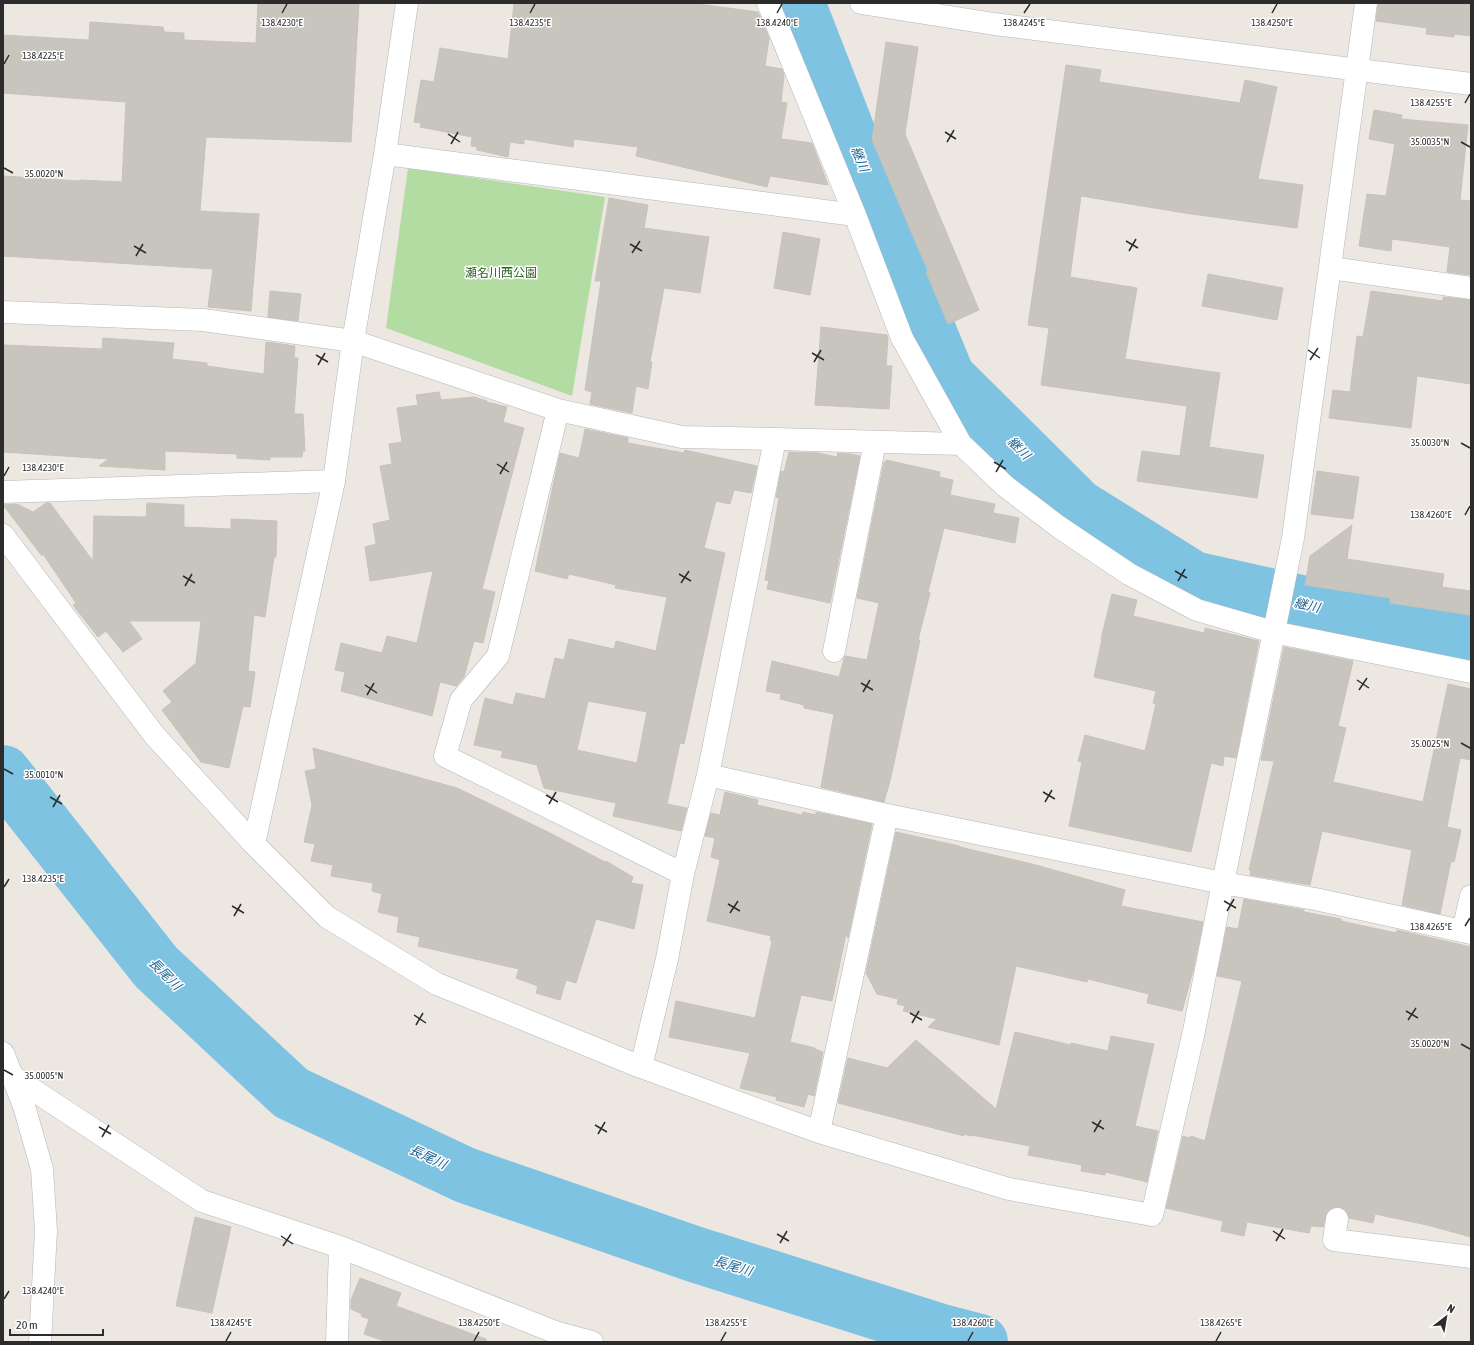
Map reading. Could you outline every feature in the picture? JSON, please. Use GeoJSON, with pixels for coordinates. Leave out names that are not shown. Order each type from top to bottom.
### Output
{"type":"FeatureCollection","features":[{"type":"Feature","properties":{"kind":"street"},"geometry":{"type":"LineString","coordinates":[[254,844],[334,482],[353,341],[386,154],[407,3]]}},
{"type":"Feature","properties":{"kind":"street"},"geometry":{"type":"LineString","coordinates":[[768,3],[855,215],[902,338],[961,444],[1005,486],[1059,527],[1129,574],[1197,610],[1273,632],[1471,672]]}},
{"type":"Feature","properties":{"kind":"street"},"geometry":{"type":"LineString","coordinates":[[865,3],[994,24],[1471,84]]}},
{"type":"Feature","properties":{"kind":"street"},"geometry":{"type":"LineString","coordinates":[[3,534],[155,736],[254,844],[327,917],[437,984],[641,1068],[819,1132],[1009,1189],[1152,1215],[1194,1031],[1293,538],[1366,3]]}},
{"type":"Feature","properties":{"kind":"street"},"geometry":{"type":"LineString","coordinates":[[386,154],[855,215]]}},
{"type":"Feature","properties":{"kind":"street"},"geometry":{"type":"LineString","coordinates":[[1331,268],[1471,288]]}},
{"type":"Feature","properties":{"kind":"street"},"geometry":{"type":"LineString","coordinates":[[3,312],[203,320],[353,341],[558,410],[682,437],[775,438],[961,444]]}},
{"type":"Feature","properties":{"kind":"street"},"geometry":{"type":"LineString","coordinates":[[558,410],[498,656],[461,700],[445,756],[683,874]]}},
{"type":"Feature","properties":{"kind":"street"},"geometry":{"type":"LineString","coordinates":[[641,1068],[667,960],[683,874],[708,775],[775,438]]}},
{"type":"Feature","properties":{"kind":"street"},"geometry":{"type":"LineString","coordinates":[[834,651],[875,442]]}},
{"type":"Feature","properties":{"kind":"street"},"geometry":{"type":"LineString","coordinates":[[3,492],[334,482]]}},
{"type":"Feature","properties":{"kind":"street"},"geometry":{"type":"LineString","coordinates":[[708,775],[887,815],[1223,883],[1314,899],[1467,932],[1471,896]]}},
{"type":"Feature","properties":{"kind":"street"},"geometry":{"type":"LineString","coordinates":[[819,1132],[887,815]]}},
{"type":"Feature","properties":{"kind":"street"},"geometry":{"type":"LineString","coordinates":[[3,1053],[24,1106],[42,1169],[46,1231],[40,1342]]}},
{"type":"Feature","properties":{"kind":"street"},"geometry":{"type":"LineString","coordinates":[[12,1076],[202,1201],[340,1247],[554,1337],[592,1342]]}},
{"type":"Feature","properties":{"kind":"street"},"geometry":{"type":"LineString","coordinates":[[1336,1219],[1334,1240],[1471,1257]]}},
{"type":"Feature","properties":{"kind":"street"},"geometry":{"type":"LineString","coordinates":[[337,1342],[340,1247]]}},
{"type":"Feature","properties":{"kind":"green space","name":"瀬名川西公園"},"geometry":{"type":"Polygon","coordinates":[[[408,168],[605,197],[572,396],[386,328],[408,168]]]}},
{"type":"Feature","properties":{"kind":"building"},"geometry":{"type":"Polygon","coordinates":[[[258,3],[359,3],[351,142],[206,137],[200,211],[259,214],[251,311],[208,307],[213,269],[3,256],[3,176],[122,182],[126,102],[3,93],[3,35],[89,40],[90,22],[163,27],[164,32],[184,33],[184,40],[256,43],[258,3]]]}},
{"type":"Feature","properties":{"kind":"building"},"geometry":{"type":"Polygon","coordinates":[[[514,3],[691,3],[758,12],[769,38],[765,66],[782,69],[784,76],[781,102],[787,103],[781,139],[812,143],[828,185],[770,176],[767,187],[636,156],[638,147],[574,139],[573,147],[524,139],[524,144],[510,142],[508,157],[477,150],[477,147],[471,146],[472,137],[420,127],[421,123],[414,122],[421,80],[434,82],[440,48],[508,59],[514,3]]]}},
{"type":"Feature","properties":{"kind":"building"},"geometry":{"type":"Polygon","coordinates":[[[1378,3],[1471,3],[1471,36],[1454,34],[1454,37],[1426,34],[1427,28],[1376,21],[1378,3]]]}},
{"type":"Feature","properties":{"kind":"building"},"geometry":{"type":"Polygon","coordinates":[[[886,42],[918,47],[905,134],[979,310],[948,324],[926,272],[928,271],[872,140],[886,42]]]}},
{"type":"Feature","properties":{"kind":"building"},"geometry":{"type":"Polygon","coordinates":[[[1066,65],[1101,70],[1099,82],[1240,103],[1245,80],[1277,87],[1258,179],[1303,185],[1297,228],[1191,214],[1081,196],[1070,277],[1137,288],[1125,359],[1220,373],[1209,447],[1264,455],[1257,498],[1137,481],[1142,451],[1180,456],[1187,406],[1041,385],[1049,328],[1028,325],[1066,65]]]}},
{"type":"Feature","properties":{"kind":"building"},"geometry":{"type":"Polygon","coordinates":[[[1374,110],[1402,115],[1401,119],[1468,125],[1460,200],[1471,201],[1471,275],[1447,272],[1450,247],[1392,239],[1391,251],[1359,246],[1367,194],[1386,196],[1395,144],[1369,139],[1374,110]]]}},
{"type":"Feature","properties":{"kind":"building"},"geometry":{"type":"Polygon","coordinates":[[[609,198],[648,205],[644,228],[709,237],[700,293],[664,288],[650,362],[652,362],[648,389],[636,386],[632,413],[590,404],[592,392],[585,390],[601,281],[595,281],[609,198]]]}},
{"type":"Feature","properties":{"kind":"building"},"geometry":{"type":"Polygon","coordinates":[[[783,232],[820,239],[810,295],[774,288],[783,232]]]}},
{"type":"Feature","properties":{"kind":"building"},"geometry":{"type":"Polygon","coordinates":[[[1208,274],[1283,288],[1277,320],[1202,306],[1208,274]]]}},
{"type":"Feature","properties":{"kind":"building"},"geometry":{"type":"Polygon","coordinates":[[[270,291],[301,294],[298,321],[268,317],[270,291]]]}},
{"type":"Feature","properties":{"kind":"building"},"geometry":{"type":"Polygon","coordinates":[[[1371,291],[1443,301],[1443,297],[1471,300],[1471,384],[1417,376],[1411,428],[1329,418],[1333,390],[1350,392],[1357,336],[1363,337],[1371,291]]]}},
{"type":"Feature","properties":{"kind":"building"},"geometry":{"type":"Polygon","coordinates":[[[821,327],[887,335],[886,366],[892,366],[889,409],[815,405],[821,327]]]}},
{"type":"Feature","properties":{"kind":"building"},"geometry":{"type":"Polygon","coordinates":[[[103,338],[174,343],[172,359],[207,363],[207,366],[264,374],[266,342],[295,346],[294,358],[298,358],[294,414],[303,414],[305,451],[303,451],[302,457],[270,457],[270,460],[237,458],[237,454],[165,451],[165,470],[99,466],[109,459],[3,452],[3,345],[102,349],[103,338]]]}},
{"type":"Feature","properties":{"kind":"building"},"geometry":{"type":"Polygon","coordinates":[[[439,392],[441,400],[474,397],[507,407],[503,422],[524,428],[482,589],[495,592],[483,643],[474,641],[464,677],[456,686],[440,682],[432,716],[341,691],[345,672],[335,670],[341,643],[382,653],[387,636],[417,643],[433,571],[370,581],[365,547],[376,544],[373,524],[390,520],[380,466],[392,464],[389,444],[402,442],[397,408],[418,405],[416,395],[439,392]]]}},
{"type":"Feature","properties":{"kind":"building"},"geometry":{"type":"Polygon","coordinates":[[[585,429],[628,438],[628,443],[684,453],[685,450],[757,466],[751,493],[734,490],[730,504],[716,501],[704,548],[725,553],[684,744],[680,743],[667,804],[687,808],[681,831],[613,816],[616,803],[544,788],[537,765],[501,757],[503,751],[474,745],[485,698],[513,705],[516,693],[545,699],[555,658],[564,660],[569,639],[614,649],[616,641],[656,651],[667,597],[615,588],[616,585],[569,574],[567,579],[535,571],[560,453],[579,458],[585,429]],[[588,701],[577,750],[637,763],[647,712],[588,701]]]}},
{"type":"Feature","properties":{"kind":"building"},"geometry":{"type":"Polygon","coordinates":[[[789,452],[818,453],[837,457],[838,453],[860,456],[830,603],[767,589],[769,581],[765,580],[779,498],[776,497],[781,471],[784,472],[789,452]]]}},
{"type":"Feature","properties":{"kind":"building"},"geometry":{"type":"Polygon","coordinates":[[[886,460],[940,472],[939,477],[953,480],[950,495],[995,504],[993,513],[1019,518],[1015,543],[944,528],[928,592],[930,593],[918,640],[920,640],[891,777],[884,802],[821,787],[834,714],[804,708],[804,705],[780,699],[781,694],[766,691],[772,661],[839,677],[845,656],[867,660],[879,603],[857,598],[884,462],[886,462],[886,460]]]}},
{"type":"Feature","properties":{"kind":"building"},"geometry":{"type":"Polygon","coordinates":[[[1317,471],[1359,477],[1353,519],[1311,514],[1317,471]]]}},
{"type":"Feature","properties":{"kind":"building"},"geometry":{"type":"Polygon","coordinates":[[[46,503],[50,503],[93,561],[94,516],[146,517],[147,503],[184,505],[184,527],[231,529],[231,519],[277,521],[276,557],[274,557],[265,617],[254,615],[248,671],[255,672],[250,707],[243,706],[229,768],[201,762],[162,710],[172,702],[163,691],[196,663],[201,621],[129,621],[142,639],[123,652],[106,631],[98,637],[73,605],[76,603],[43,554],[42,556],[3,505],[17,504],[33,512],[46,503]]]}},
{"type":"Feature","properties":{"kind":"building"},"geometry":{"type":"Polygon","coordinates":[[[1352,525],[1347,559],[1444,574],[1442,587],[1471,591],[1471,615],[1390,603],[1390,598],[1305,585],[1310,556],[1352,525]]]}},
{"type":"Feature","properties":{"kind":"building"},"geometry":{"type":"Polygon","coordinates":[[[1112,594],[1137,600],[1133,616],[1204,633],[1205,628],[1259,641],[1236,758],[1224,756],[1223,766],[1211,763],[1191,852],[1069,826],[1082,762],[1078,761],[1085,735],[1145,751],[1156,704],[1153,703],[1156,691],[1094,677],[1101,639],[1112,594]]]}},
{"type":"Feature","properties":{"kind":"building"},"geometry":{"type":"Polygon","coordinates":[[[1284,647],[1353,661],[1338,726],[1346,728],[1333,782],[1423,802],[1448,684],[1471,689],[1471,760],[1460,758],[1447,827],[1461,830],[1454,862],[1451,861],[1440,914],[1402,905],[1412,850],[1322,831],[1310,885],[1250,875],[1251,870],[1249,870],[1274,761],[1261,760],[1284,647]]]}},
{"type":"Feature","properties":{"kind":"building"},"geometry":{"type":"Polygon","coordinates":[[[313,748],[457,788],[546,831],[605,862],[606,861],[633,877],[631,883],[643,885],[634,929],[596,919],[576,983],[566,980],[560,1000],[536,993],[538,986],[516,978],[519,969],[418,946],[420,937],[397,932],[399,917],[378,912],[382,894],[372,891],[373,883],[331,876],[333,865],[311,861],[315,844],[304,842],[312,805],[305,771],[316,769],[313,748]]]}},
{"type":"Feature","properties":{"kind":"building"},"geometry":{"type":"Polygon","coordinates":[[[725,792],[758,800],[757,805],[802,815],[803,812],[816,815],[816,812],[872,824],[848,938],[846,934],[832,1001],[801,995],[790,1042],[815,1048],[823,1052],[814,1096],[808,1094],[804,1107],[776,1100],[777,1097],[740,1088],[750,1053],[669,1037],[676,1001],[755,1018],[772,941],[770,940],[771,936],[707,921],[720,860],[711,857],[715,838],[705,836],[711,813],[720,815],[725,792]]]}},
{"type":"Feature","properties":{"kind":"building"},"geometry":{"type":"Polygon","coordinates":[[[896,832],[1036,865],[1125,890],[1121,906],[1203,922],[1193,971],[1182,1011],[1147,1003],[1149,994],[1088,979],[1087,982],[1016,966],[999,1045],[928,1027],[937,1019],[903,1011],[905,1006],[897,1004],[898,999],[877,994],[866,973],[896,832]]]}},
{"type":"Feature","properties":{"kind":"building"},"geometry":{"type":"Polygon","coordinates":[[[1244,899],[1304,910],[1304,912],[1341,919],[1341,921],[1396,933],[1397,930],[1471,947],[1471,1237],[1427,1225],[1375,1214],[1373,1223],[1349,1218],[1345,1209],[1338,1207],[1332,1208],[1327,1212],[1323,1227],[1311,1226],[1309,1233],[1247,1222],[1244,1236],[1221,1231],[1223,1221],[1166,1208],[1183,1136],[1190,1138],[1191,1136],[1205,1141],[1242,981],[1217,976],[1227,927],[1238,929],[1244,899]]]}},
{"type":"Feature","properties":{"kind":"building"},"geometry":{"type":"Polygon","coordinates":[[[1015,1032],[1071,1045],[1071,1043],[1108,1051],[1111,1036],[1154,1044],[1135,1126],[1158,1131],[1147,1182],[1105,1172],[1105,1175],[1081,1171],[1082,1165],[1028,1155],[1030,1146],[971,1135],[964,1134],[964,1136],[838,1103],[848,1058],[887,1068],[916,1040],[996,1109],[1015,1032]]]}},
{"type":"Feature","properties":{"kind":"building"},"geometry":{"type":"Polygon","coordinates":[[[195,1217],[231,1227],[212,1313],[176,1306],[195,1217]]]}},
{"type":"Feature","properties":{"kind":"building"},"geometry":{"type":"Polygon","coordinates":[[[360,1278],[401,1293],[396,1306],[486,1339],[486,1342],[387,1342],[364,1334],[369,1319],[361,1316],[362,1314],[351,1309],[351,1300],[360,1278]]]}},
{"type":"Feature","properties":{"kind":"waterway","name":"継川"},"geometry":{"type":"LineString","coordinates":[[797,3],[860,165],[947,377],[1078,507],[1193,579],[1471,641]]}},
{"type":"Feature","properties":{"kind":"waterway","name":"長尾川"},"geometry":{"type":"LineString","coordinates":[[3,773],[156,967],[291,1093],[465,1175],[694,1254],[938,1331],[980,1342]]}}]}
